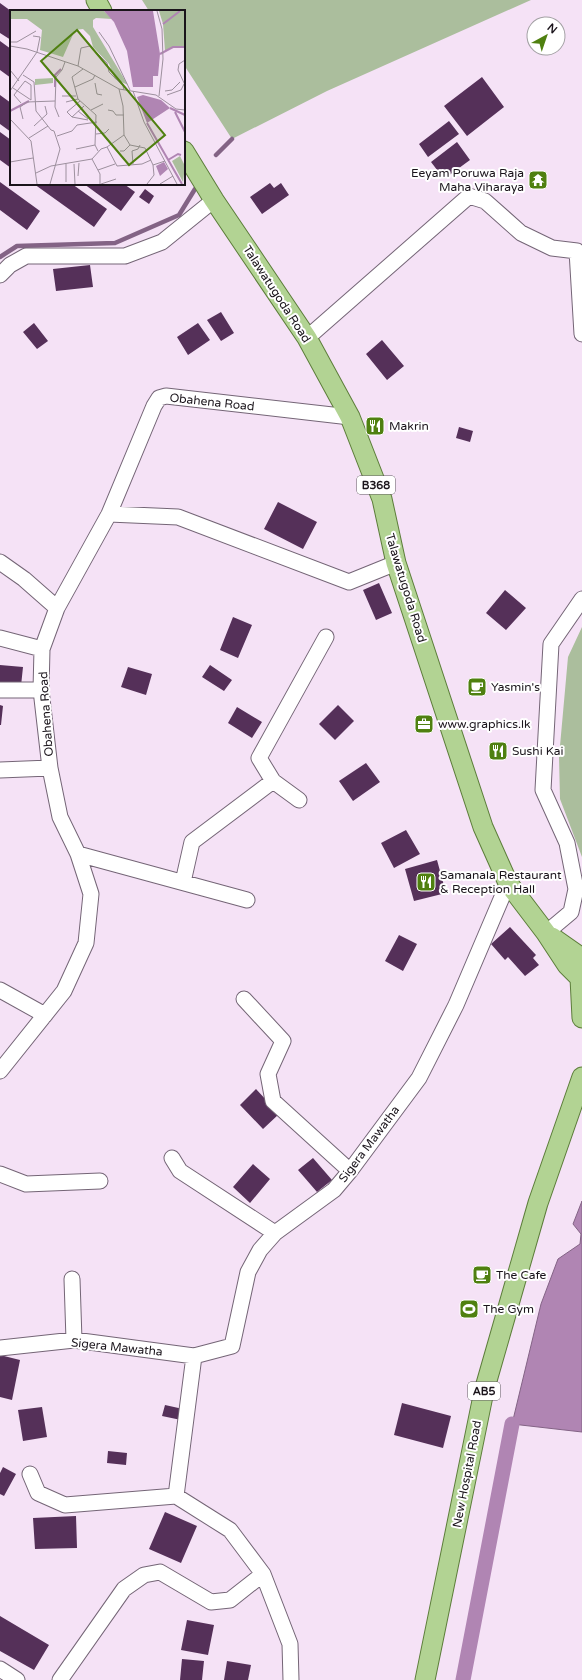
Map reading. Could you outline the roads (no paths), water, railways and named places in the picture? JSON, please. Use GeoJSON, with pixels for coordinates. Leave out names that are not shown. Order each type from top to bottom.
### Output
{"type":"FeatureCollection","features":[{"type":"Feature","properties":{"kind":"main road"},"geometry":{"type":"LineString","coordinates":[[96,0],[101,10]]}},
{"type":"Feature","properties":{"kind":"main road","name":"Talawatugoda Road"},"geometry":{"type":"LineString","coordinates":[[185,153],[214,200],[307,338],[350,417],[382,499],[396,563],[483,827],[508,883],[546,933],[567,965],[581,979]]}},
{"type":"Feature","properties":{"kind":"main road","name":"Talawatugoda Road"},"geometry":{"type":"LineString","coordinates":[[546,933],[582,958]]}},
{"type":"Feature","properties":{"kind":"main road"},"geometry":{"type":"LineString","coordinates":[[581,979],[582,1018]]}},
{"type":"Feature","properties":{"kind":"main road","name":"AB5"},"geometry":{"type":"LineString","coordinates":[[582,1070],[582,1078]]}},
{"type":"Feature","properties":{"kind":"main road","name":"New Hospital Road"},"geometry":{"type":"LineString","coordinates":[[425,1680],[484,1391],[538,1204],[582,1078]]}},
{"type":"Feature","properties":{"kind":"main road","name":"New Hospital Road"},"geometry":{"type":"LineString","coordinates":[[570,1110],[582,1093]]}},
{"type":"Feature","properties":{"kind":"street"},"geometry":{"type":"LineString","coordinates":[[307,338],[382,270],[469,196],[485,201],[521,233],[552,248],[577,251],[582,334]]}},
{"type":"Feature","properties":{"kind":"street"},"geometry":{"type":"LineString","coordinates":[[0,275],[10,265],[26,256],[125,256],[162,242],[214,200]]}},
{"type":"Feature","properties":{"kind":"street","name":"Obahena Road"},"geometry":{"type":"LineString","coordinates":[[0,1071],[64,991],[86,943],[91,894],[78,854],[60,817],[50,768],[41,690],[42,649],[57,608],[109,514],[159,398],[166,396],[350,417]]}},
{"type":"Feature","properties":{"kind":"street"},"geometry":{"type":"LineString","coordinates":[[109,514],[178,517],[349,582],[396,563]]}},
{"type":"Feature","properties":{"kind":"street"},"geometry":{"type":"LineString","coordinates":[[0,562],[24,579],[57,608]]}},
{"type":"Feature","properties":{"kind":"street"},"geometry":{"type":"LineString","coordinates":[[546,933],[571,912],[576,889],[567,843],[543,790],[551,644],[582,598]]}},
{"type":"Feature","properties":{"kind":"street"},"geometry":{"type":"LineString","coordinates":[[299,800],[273,781],[259,758],[326,637]]}},
{"type":"Feature","properties":{"kind":"street"},"geometry":{"type":"LineString","coordinates":[[0,638],[42,649]]}},
{"type":"Feature","properties":{"kind":"street"},"geometry":{"type":"LineString","coordinates":[[0,690],[41,690]]}},
{"type":"Feature","properties":{"kind":"street"},"geometry":{"type":"LineString","coordinates":[[0,770],[50,768]]}},
{"type":"Feature","properties":{"kind":"street"},"geometry":{"type":"LineString","coordinates":[[182,882],[192,842],[273,781]]}},
{"type":"Feature","properties":{"kind":"street"},"geometry":{"type":"LineString","coordinates":[[78,854],[247,900]]}},
{"type":"Feature","properties":{"kind":"street","name":"Sigera Mawatha"},"geometry":{"type":"LineString","coordinates":[[0,1348],[74,1340],[194,1356],[232,1346],[248,1272],[260,1250],[275,1233],[334,1190],[350,1171],[419,1078],[456,1005],[508,883]]}},
{"type":"Feature","properties":{"kind":"street"},"geometry":{"type":"LineString","coordinates":[[0,990],[45,1015]]}},
{"type":"Feature","properties":{"kind":"street"},"geometry":{"type":"LineString","coordinates":[[244,999],[282,1041],[268,1074],[274,1101],[350,1171]]}},
{"type":"Feature","properties":{"kind":"street"},"geometry":{"type":"LineString","coordinates":[[172,1158],[180,1171],[275,1233]]}},
{"type":"Feature","properties":{"kind":"street"},"geometry":{"type":"LineString","coordinates":[[0,1174],[26,1184],[100,1181]]}},
{"type":"Feature","properties":{"kind":"street"},"geometry":{"type":"LineString","coordinates":[[72,1279],[74,1340]]}},
{"type":"Feature","properties":{"kind":"street"},"geometry":{"type":"LineString","coordinates":[[176,1496],[194,1356]]}},
{"type":"Feature","properties":{"kind":"street"},"geometry":{"type":"LineString","coordinates":[[30,1474],[38,1493],[65,1505],[176,1496],[230,1530],[263,1574],[290,1644],[291,1680]]}},
{"type":"Feature","properties":{"kind":"street"},"geometry":{"type":"LineString","coordinates":[[60,1680],[124,1589],[144,1575],[160,1572],[211,1602],[230,1600],[263,1574]]}},
{"type":"Feature","properties":{"kind":"street"},"geometry":{"type":"LineString","coordinates":[[0,1669],[17,1680]]}},
{"type":"Feature","properties":{"kind":"waterway"},"geometry":{"type":"LineString","coordinates":[[216,155],[232,139]]}},
{"type":"Feature","properties":{"kind":"waterway"},"geometry":{"type":"LineString","coordinates":[[0,257],[17,246],[115,243],[179,215],[195,189]]}},
{"type":"Feature","properties":{"kind":"waterway"},"geometry":{"type":"LineString","coordinates":[[463,1680],[512,1424]]}},
{"type":"Feature","properties":{"kind":"place","name":"Eeyam Poruwa Raja Maha Viharaya"},"geometry":{"type":"Point","coordinates":[538,180]}},
{"type":"Feature","properties":{"kind":"place","name":"Makrin"},"geometry":{"type":"Point","coordinates":[375,426]}},
{"type":"Feature","properties":{"kind":"place","name":"Yasmin's"},"geometry":{"type":"Point","coordinates":[477,687]}},
{"type":"Feature","properties":{"kind":"place","name":"www.graphics.lk"},"geometry":{"type":"Point","coordinates":[424,724]}},
{"type":"Feature","properties":{"kind":"place","name":"Sushi Kai"},"geometry":{"type":"Point","coordinates":[498,751]}},
{"type":"Feature","properties":{"kind":"place","name":"Samanala Restaurant & Reception Hall"},"geometry":{"type":"Point","coordinates":[426,882]}},
{"type":"Feature","properties":{"kind":"place","name":"The Cafe"},"geometry":{"type":"Point","coordinates":[482,1275]}},
{"type":"Feature","properties":{"kind":"place","name":"The Gym"},"geometry":{"type":"Point","coordinates":[469,1309]}}]}
